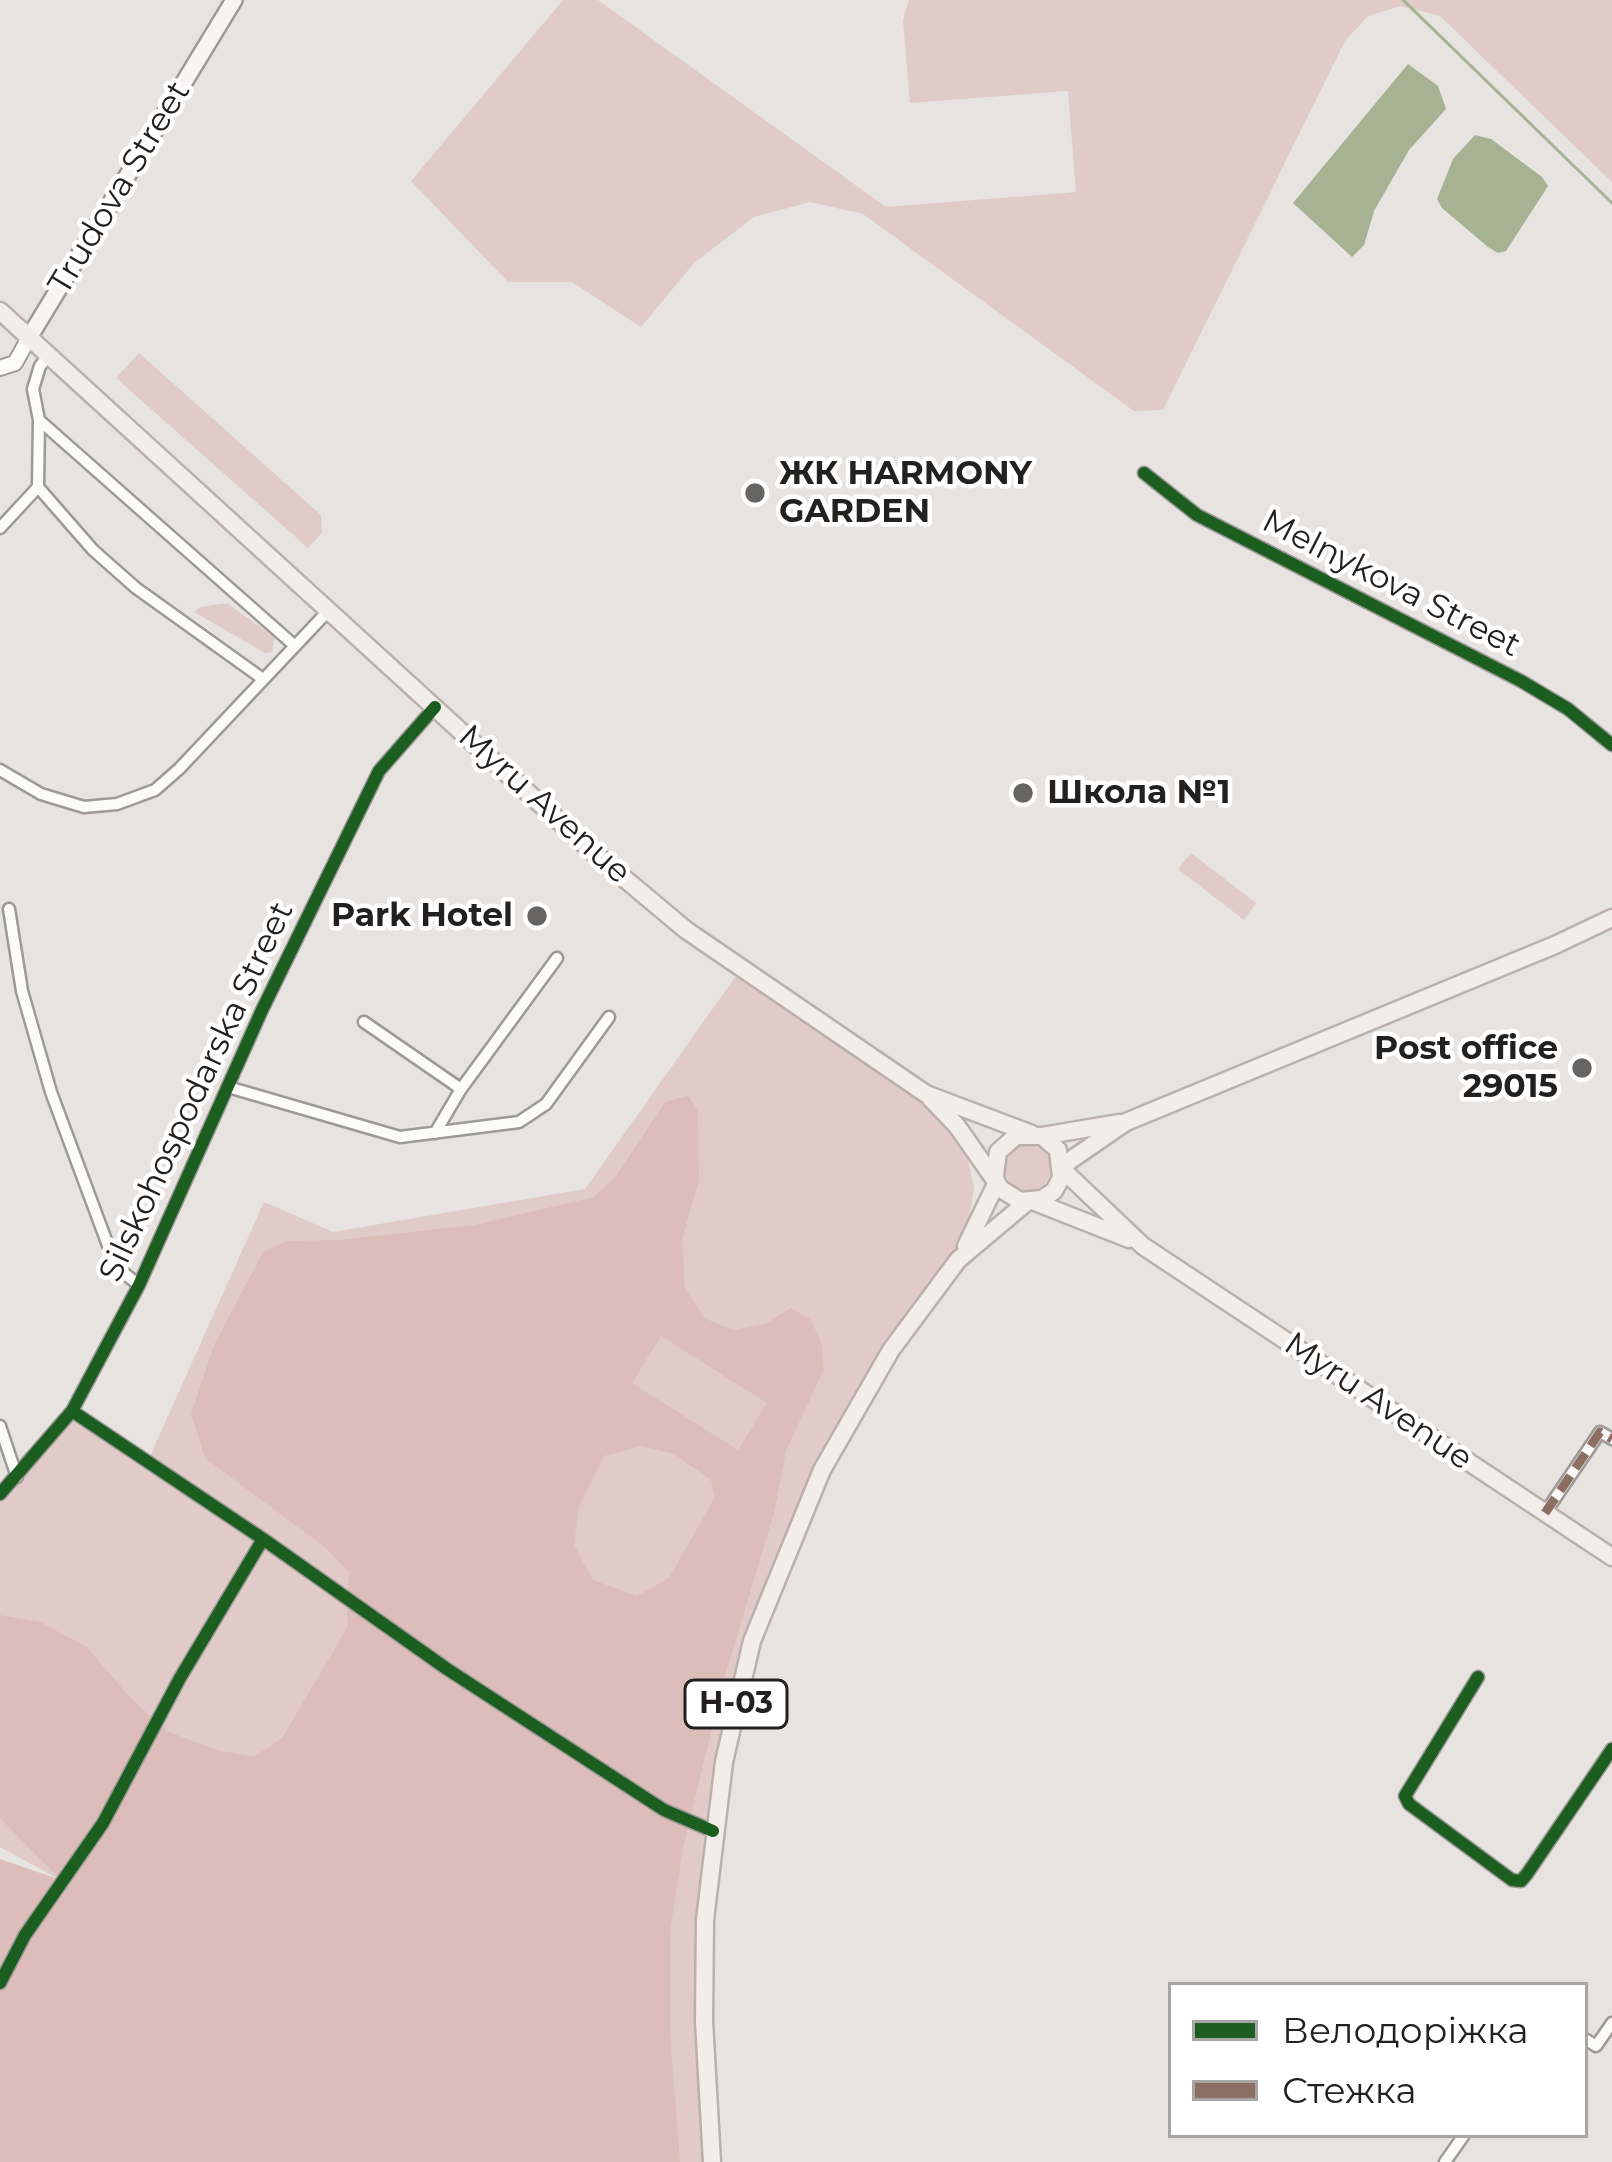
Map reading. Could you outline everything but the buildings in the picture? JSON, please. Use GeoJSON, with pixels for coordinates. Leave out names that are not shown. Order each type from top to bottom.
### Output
{"type":"FeatureCollection","features":[{"type":"Feature","properties":{"kind":"main road","name":"Trudova Street"},"geometry":{"type":"LineString","coordinates":[[30,336],[234,0]]}},
{"type":"Feature","properties":{"kind":"main road","name":"Myru Avenue"},"geometry":{"type":"LineString","coordinates":[[0,311],[595,853],[686,930],[926,1094],[958,1126],[996,1178]]}},
{"type":"Feature","properties":{"kind":"main road","name":"Н-03"},"geometry":{"type":"LineString","coordinates":[[958,1260],[1031,1202],[1054,1191],[1062,1168],[1126,1122],[1612,918]]}},
{"type":"Feature","properties":{"kind":"main road","name":"Myru Avenue"},"geometry":{"type":"LineString","coordinates":[[926,1094],[1037,1135]]}},
{"type":"Feature","properties":{"kind":"main road","name":"Н-03"},"geometry":{"type":"LineString","coordinates":[[712,2162],[704,2021],[705,1919],[713,1832],[752,1641],[784,1554],[845,1427],[891,1350],[958,1260],[996,1178],[995,1159],[1003,1145],[1016,1136],[1126,1122]]}},
{"type":"Feature","properties":{"kind":"main road"},"geometry":{"type":"LineString","coordinates":[[1037,1135],[1058,1150],[1062,1168]]}},
{"type":"Feature","properties":{"kind":"main road","name":"Myru Avenue"},"geometry":{"type":"LineString","coordinates":[[1062,1168],[1143,1246],[1612,1558]]}},
{"type":"Feature","properties":{"kind":"main road"},"geometry":{"type":"LineString","coordinates":[[996,1178],[1013,1198],[1031,1202]]}},
{"type":"Feature","properties":{"kind":"main road","name":"Myru Avenue"},"geometry":{"type":"LineString","coordinates":[[1031,1202],[1143,1246]]}},
{"type":"Feature","properties":{"kind":"street","name":"Trudova Street"},"geometry":{"type":"LineString","coordinates":[[0,368],[15,363],[30,336]]}},
{"type":"Feature","properties":{"kind":"street"},"geometry":{"type":"LineString","coordinates":[[50,354],[33,388],[38,487],[118,573],[263,679]]}},
{"type":"Feature","properties":{"kind":"street"},"geometry":{"type":"LineString","coordinates":[[37,416],[295,646]]}},
{"type":"Feature","properties":{"kind":"street","name":"Melnykova Street"},"geometry":{"type":"LineString","coordinates":[[1144,473],[1197,515],[1521,681],[1568,709],[1612,745]]}},
{"type":"Feature","properties":{"kind":"street"},"geometry":{"type":"LineString","coordinates":[[0,528],[38,487]]}},
{"type":"Feature","properties":{"kind":"street"},"geometry":{"type":"LineString","coordinates":[[0,770],[62,803],[98,807],[155,790],[328,610]]}},
{"type":"Feature","properties":{"kind":"street","name":"Silskohospodarska Street"},"geometry":{"type":"LineString","coordinates":[[0,1494],[72,1411],[139,1285],[380,771],[435,707]]}},
{"type":"Feature","properties":{"kind":"street"},"geometry":{"type":"LineString","coordinates":[[9,908],[22,991],[51,1092],[116,1268],[139,1285]]}},
{"type":"Feature","properties":{"kind":"street"},"geometry":{"type":"LineString","coordinates":[[434,1133],[557,958]]}},
{"type":"Feature","properties":{"kind":"street"},"geometry":{"type":"LineString","coordinates":[[228,1087],[400,1137],[519,1122],[535,1115],[609,1017]]}},
{"type":"Feature","properties":{"kind":"street"},"geometry":{"type":"LineString","coordinates":[[364,1022],[461,1089]]}},
{"type":"Feature","properties":{"kind":"street"},"geometry":{"type":"LineString","coordinates":[[72,1411],[466,1682],[664,1810],[713,1832]]}},
{"type":"Feature","properties":{"kind":"street"},"geometry":{"type":"LineString","coordinates":[[0,1426],[17,1477]]}},
{"type":"Feature","properties":{"kind":"street"},"geometry":{"type":"LineString","coordinates":[[1545,1513],[1600,1432],[1612,1439]]}},
{"type":"Feature","properties":{"kind":"street"},"geometry":{"type":"LineString","coordinates":[[0,1983],[26,1935],[104,1823],[180,1678],[263,1539]]}},
{"type":"Feature","properties":{"kind":"street"},"geometry":{"type":"LineString","coordinates":[[1478,1677],[1405,1796],[1409,1804],[1512,1880],[1521,1881],[1527,1874],[1612,1749]]}},
{"type":"Feature","properties":{"kind":"street"},"geometry":{"type":"LineString","coordinates":[[1588,2041],[1596,2046],[1612,2023]]}},
{"type":"Feature","properties":{"kind":"shaded area"},"geometry":{"type":"Polygon","coordinates":[[[563,0],[598,0],[886,207],[1076,192],[1068,91],[910,103],[903,20],[909,0],[1612,0],[1612,182],[1440,16],[1400,6],[1368,16],[1345,41],[1163,410],[1134,411],[863,214],[810,202],[754,217],[694,263],[641,327],[572,282],[508,282],[411,181],[563,0]]]}},
{"type":"Feature","properties":{"kind":"shaded area"},"geometry":{"type":"Polygon","coordinates":[[[1408,64],[1438,86],[1446,109],[1409,150],[1374,211],[1364,245],[1352,257],[1293,203],[1408,64]]]}},
{"type":"Feature","properties":{"kind":"shaded area"},"geometry":{"type":"Polygon","coordinates":[[[1475,135],[1491,139],[1548,186],[1506,251],[1498,253],[1437,199],[1453,159],[1475,135]]]}},
{"type":"Feature","properties":{"kind":"shaded area"},"geometry":{"type":"Polygon","coordinates":[[[139,353],[321,515],[322,533],[308,548],[116,378],[139,353]]]}},
{"type":"Feature","properties":{"kind":"shaded area"},"geometry":{"type":"Polygon","coordinates":[[[227,603],[274,637],[272,652],[265,653],[194,612],[227,603]]]}},
{"type":"Feature","properties":{"kind":"shaded area"},"geometry":{"type":"Polygon","coordinates":[[[1191,853],[1256,903],[1244,920],[1178,869],[1191,853]]]}},
{"type":"Feature","properties":{"kind":"shaded area"},"geometry":{"type":"Polygon","coordinates":[[[738,973],[923,1097],[953,1129],[968,1160],[974,1188],[967,1230],[954,1257],[780,1552],[708,1831],[705,2162],[393,2162],[64,1882],[0,1847],[0,1501],[74,1417],[146,1465],[264,1202],[333,1232],[585,1189],[738,973]]]}},
{"type":"Feature","properties":{"kind":"shaded area"},"geometry":{"type":"Polygon","coordinates":[[[688,1096],[698,1110],[699,1180],[682,1240],[685,1288],[704,1318],[733,1330],[765,1324],[791,1308],[810,1319],[821,1341],[824,1369],[786,1451],[774,1513],[723,1683],[683,1848],[670,1931],[670,2033],[680,2162],[0,2162],[0,1859],[61,1880],[0,1818],[0,1615],[40,1622],[87,1647],[166,1731],[217,1750],[254,1757],[282,1738],[347,1628],[349,1572],[326,1548],[205,1458],[191,1414],[214,1345],[263,1252],[287,1241],[475,1225],[594,1197],[616,1176],[665,1102],[688,1096]],[[661,1336],[632,1383],[738,1450],[767,1403],[661,1336]],[[642,1446],[604,1456],[579,1506],[574,1545],[593,1580],[637,1596],[669,1578],[715,1497],[711,1480],[674,1454],[642,1446]]]}},
{"type":"Feature","properties":{"kind":"shaded area"},"geometry":{"type":"Polygon","coordinates":[[[1028,1145],[1044,1152],[1051,1168],[1044,1184],[1028,1191],[1012,1184],[1005,1168],[1012,1152],[1028,1145]]]}},
{"type":"Feature","properties":{"kind":"waterway"},"geometry":{"type":"LineString","coordinates":[[1403,0],[1612,203]]}},
{"type":"Feature","properties":{"kind":"marked path"},"geometry":{"type":"LineString","coordinates":[[1545,1513],[1600,1432],[1612,1439]]}},
{"type":"Feature","properties":{"kind":"cycle path"},"geometry":{"type":"LineString","coordinates":[[1144,473],[1197,515],[1521,681],[1568,709],[1612,745]]}},
{"type":"Feature","properties":{"kind":"cycle path"},"geometry":{"type":"LineString","coordinates":[[0,1494],[72,1411],[139,1285],[262,1010],[379,771],[435,707]]}},
{"type":"Feature","properties":{"kind":"cycle path"},"geometry":{"type":"LineString","coordinates":[[72,1411],[447,1669],[664,1810],[713,1831]]}},
{"type":"Feature","properties":{"kind":"cycle path"},"geometry":{"type":"LineString","coordinates":[[0,1983],[25,1935],[103,1823],[180,1678],[263,1539]]}},
{"type":"Feature","properties":{"kind":"cycle path"},"geometry":{"type":"LineString","coordinates":[[1478,1677],[1405,1796],[1409,1804],[1512,1880],[1521,1881],[1527,1874],[1612,1749]]}},
{"type":"Feature","properties":{"kind":"place","name":"ЖК HARMONY GARDEN"},"geometry":{"type":"Point","coordinates":[755,493]}},
{"type":"Feature","properties":{"kind":"place","name":"Школа №1"},"geometry":{"type":"Point","coordinates":[1023,793]}},
{"type":"Feature","properties":{"kind":"place","name":"Park Hotel"},"geometry":{"type":"Point","coordinates":[537,916]}},
{"type":"Feature","properties":{"kind":"place","name":"Post office 29015"},"geometry":{"type":"Point","coordinates":[1582,1068]}}]}
